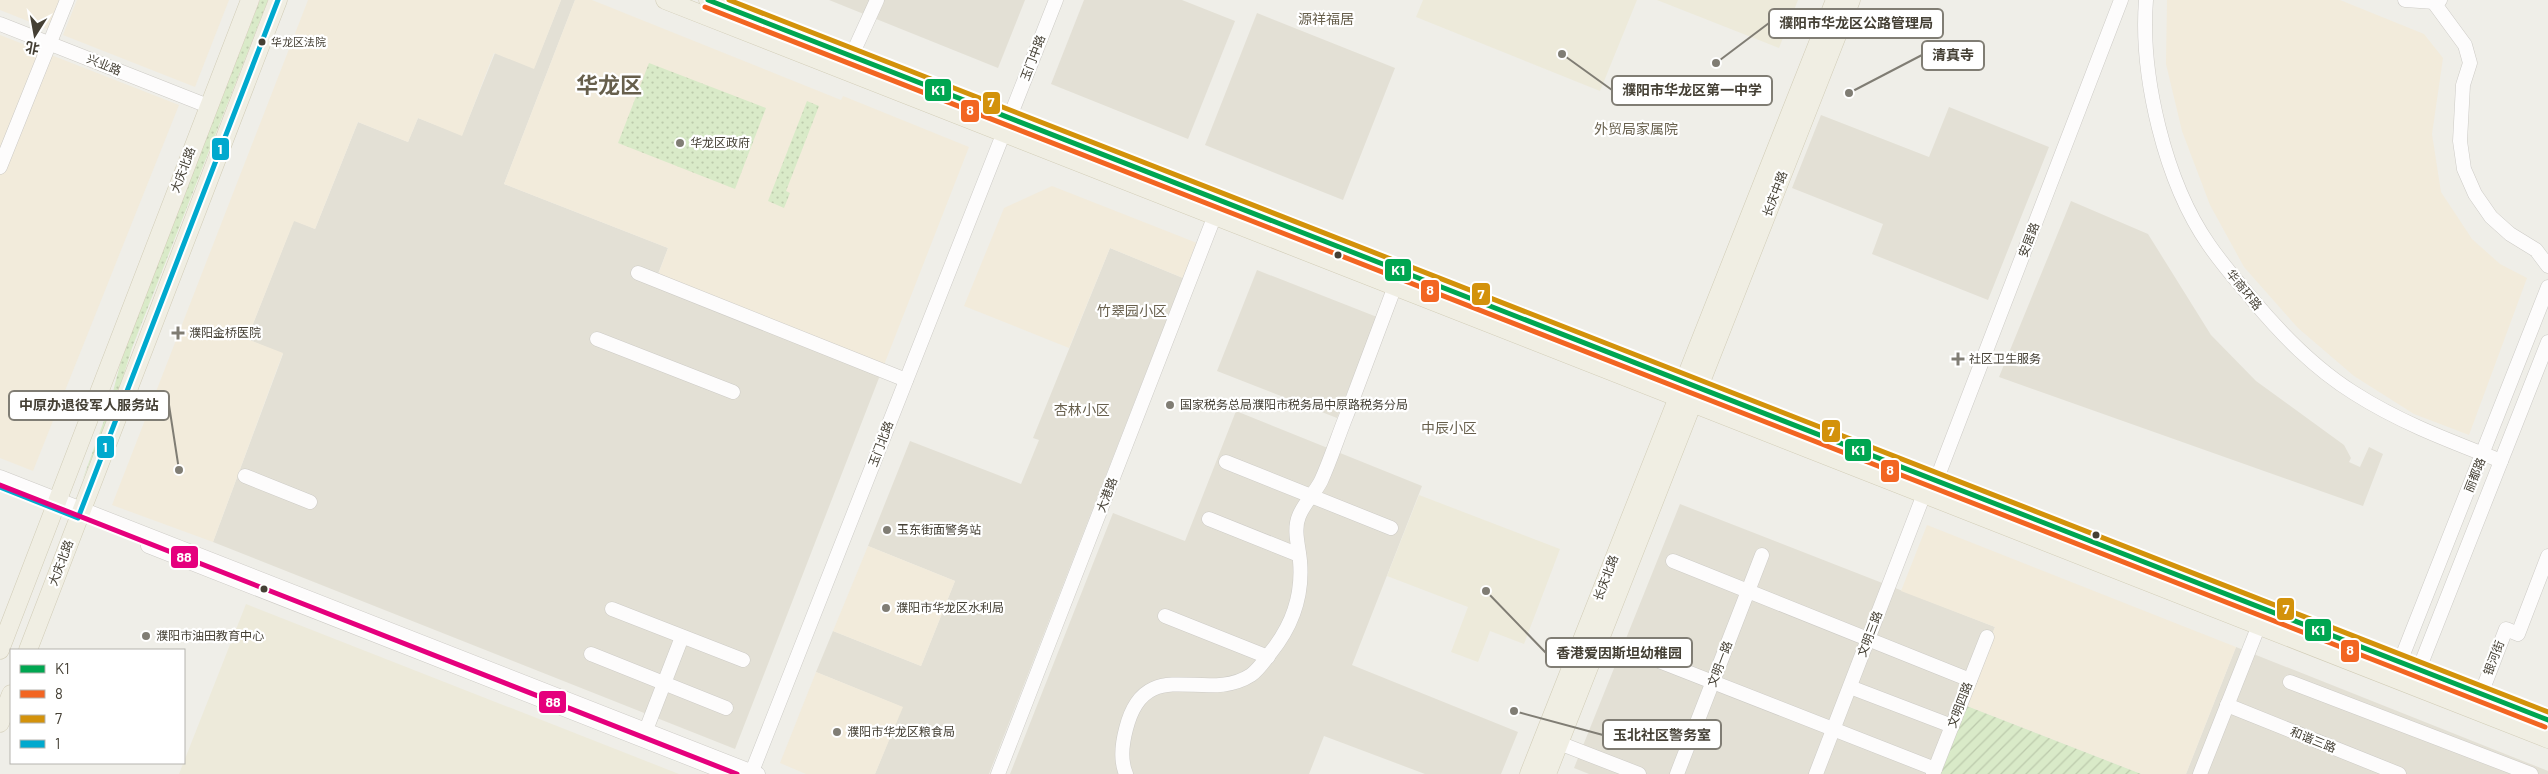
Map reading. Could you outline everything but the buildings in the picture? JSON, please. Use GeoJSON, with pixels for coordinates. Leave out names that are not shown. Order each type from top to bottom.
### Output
{"type":"FeatureCollection","features":[{"type":"Feature","properties":{"kind":"main road","name":"大庆北路"},"geometry":{"type":"LineString","coordinates":[[0,650],[250,0]]}},
{"type":"Feature","properties":{"kind":"main road","name":"大庆北路"},"geometry":{"type":"LineString","coordinates":[[28,649],[278,0]]}},
{"type":"Feature","properties":{"kind":"main road"},"geometry":{"type":"LineString","coordinates":[[665,0],[1007,124],[1930,487],[2400,662],[2548,720]]}},
{"type":"Feature","properties":{"kind":"main road"},"geometry":{"type":"LineString","coordinates":[[708,0],[852,55],[1216,215],[1395,286],[1688,393]]}},
{"type":"Feature","properties":{"kind":"main road","name":"长庆中路"},"geometry":{"type":"LineString","coordinates":[[1688,393],[1835,0]]}},
{"type":"Feature","properties":{"kind":"main road","name":"长庆中路"},"geometry":{"type":"LineString","coordinates":[[1688,393],[1851,0]]}},
{"type":"Feature","properties":{"kind":"main road","name":"长庆北路"},"geometry":{"type":"LineString","coordinates":[[1547,774],[1688,393]]}},
{"type":"Feature","properties":{"kind":"main road","name":"长庆北路"},"geometry":{"type":"LineString","coordinates":[[1530,774],[1688,393]]}},
{"type":"Feature","properties":{"kind":"main road"},"geometry":{"type":"LineString","coordinates":[[1930,487],[2259,625],[2548,739]]}},
{"type":"Feature","properties":{"kind":"main road"},"geometry":{"type":"LineString","coordinates":[[0,723],[10,697]]}},
{"type":"Feature","properties":{"kind":"street"},"geometry":{"type":"LineString","coordinates":[[0,167],[67,0]]}},
{"type":"Feature","properties":{"kind":"street"},"geometry":{"type":"LineString","coordinates":[[852,55],[877,0]]}},
{"type":"Feature","properties":{"kind":"street","name":"玉门中路"},"geometry":{"type":"LineString","coordinates":[[1007,124],[1056,0]]}},
{"type":"Feature","properties":{"kind":"street","name":"安居路"},"geometry":{"type":"LineString","coordinates":[[1930,487],[2121,0]]}},
{"type":"Feature","properties":{"kind":"street","name":"华商环路"},"geometry":{"type":"LineString","coordinates":[[2146,0],[2146,60],[2157,118],[2176,178],[2208,244],[2273,325],[2323,371],[2353,393],[2410,426],[2501,461]]}},
{"type":"Feature","properties":{"kind":"street"},"geometry":{"type":"LineString","coordinates":[[2405,0],[2436,1],[2465,45],[2470,63],[2464,85],[2460,113],[2460,141],[2464,169],[2475,194],[2491,217],[2510,234],[2536,250],[2548,266]]}},
{"type":"Feature","properties":{"kind":"street","name":"兴业路"},"geometry":{"type":"LineString","coordinates":[[0,24],[208,106]]}},
{"type":"Feature","properties":{"kind":"street","name":"玉门北路"},"geometry":{"type":"LineString","coordinates":[[753,773],[1007,124]]}},
{"type":"Feature","properties":{"kind":"street","name":"大港路"},"geometry":{"type":"LineString","coordinates":[[998,774],[1216,215]]}},
{"type":"Feature","properties":{"kind":"street"},"geometry":{"type":"LineString","coordinates":[[638,273],[906,380]]}},
{"type":"Feature","properties":{"kind":"street"},"geometry":{"type":"LineString","coordinates":[[1126,774],[1122,752],[1124,736],[1129,716],[1137,700],[1144,693],[1168,685],[1214,684],[1235,681],[1251,675],[1268,656],[1288,627],[1297,604],[1301,578],[1296,528],[1298,517],[1324,473],[1395,286]]}},
{"type":"Feature","properties":{"kind":"street","name":"丽都路"},"geometry":{"type":"LineString","coordinates":[[2400,662],[2484,454],[2548,287]]}},
{"type":"Feature","properties":{"kind":"street"},"geometry":{"type":"LineString","coordinates":[[597,339],[733,392]]}},
{"type":"Feature","properties":{"kind":"street","name":"丽都路"},"geometry":{"type":"LineString","coordinates":[[2418,669],[2548,342]]}},
{"type":"Feature","properties":{"kind":"street"},"geometry":{"type":"LineString","coordinates":[[1226,462],[1391,528]]}},
{"type":"Feature","properties":{"kind":"street"},"geometry":{"type":"LineString","coordinates":[[245,476],[310,502]]}},
{"type":"Feature","properties":{"kind":"street"},"geometry":{"type":"LineString","coordinates":[[0,477],[80,514],[729,774]]}},
{"type":"Feature","properties":{"kind":"street"},"geometry":{"type":"LineString","coordinates":[[0,487],[56,504]]}},
{"type":"Feature","properties":{"kind":"street","name":"文明三路"},"geometry":{"type":"LineString","coordinates":[[1816,774],[1930,487]]}},
{"type":"Feature","properties":{"kind":"street"},"geometry":{"type":"LineString","coordinates":[[80,514],[646,730],[753,773]]}},
{"type":"Feature","properties":{"kind":"street"},"geometry":{"type":"LineString","coordinates":[[1209,519],[1299,555]]}},
{"type":"Feature","properties":{"kind":"street","name":"文明一路"},"geometry":{"type":"LineString","coordinates":[[1677,774],[1762,555]]}},
{"type":"Feature","properties":{"kind":"street","name":"银河街"},"geometry":{"type":"LineString","coordinates":[[2481,694],[2506,629],[2518,634],[2548,556]]}},
{"type":"Feature","properties":{"kind":"street"},"geometry":{"type":"LineString","coordinates":[[1672,561],[1970,680]]}},
{"type":"Feature","properties":{"kind":"street"},"geometry":{"type":"LineString","coordinates":[[612,609],[743,660]]}},
{"type":"Feature","properties":{"kind":"street"},"geometry":{"type":"LineString","coordinates":[[1165,616],[1268,656]]}},
{"type":"Feature","properties":{"kind":"street"},"geometry":{"type":"LineString","coordinates":[[2200,774],[2259,625]]}},
{"type":"Feature","properties":{"kind":"street"},"geometry":{"type":"LineString","coordinates":[[646,730],[682,637]]}},
{"type":"Feature","properties":{"kind":"street","name":"文明四路"},"geometry":{"type":"LineString","coordinates":[[1934,772],[1987,637]]}},
{"type":"Feature","properties":{"kind":"street"},"geometry":{"type":"LineString","coordinates":[[1636,652],[1833,729],[1934,772]]}},
{"type":"Feature","properties":{"kind":"street"},"geometry":{"type":"LineString","coordinates":[[591,654],[726,708]]}},
{"type":"Feature","properties":{"kind":"street"},"geometry":{"type":"LineString","coordinates":[[2290,682],[2531,774]]}},
{"type":"Feature","properties":{"kind":"street"},"geometry":{"type":"LineString","coordinates":[[1850,687],[1952,726]]}},
{"type":"Feature","properties":{"kind":"street","name":"和谐三路"},"geometry":{"type":"LineString","coordinates":[[2227,705],[2399,774]]}},
{"type":"Feature","properties":{"kind":"street"},"geometry":{"type":"LineString","coordinates":[[1559,743],[1639,774]]}},
{"type":"Feature","properties":{"kind":"shaded area"},"geometry":{"type":"Polygon","coordinates":[[[0,0],[60,0],[48,29],[0,10],[0,0]]]}},
{"type":"Feature","properties":{"kind":"shaded area"},"geometry":{"type":"Polygon","coordinates":[[[77,0],[229,0],[195,87],[63,35],[77,0]]]}},
{"type":"Feature","properties":{"kind":"shaded area"},"geometry":{"type":"Polygon","coordinates":[[[308,0],[561,0],[534,69],[494,53],[462,136],[418,118],[408,142],[358,122],[315,229],[294,221],[247,339],[283,353],[213,542],[112,505],[308,0]]]}},
{"type":"Feature","properties":{"kind":"shaded area"},"geometry":{"type":"Polygon","coordinates":[[[561,0],[575,0],[504,184],[668,248],[658,274],[884,365],[735,749],[213,542],[283,354],[247,339],[294,220],[315,229],[358,122],[408,142],[418,118],[462,135],[495,53],[534,68],[561,0]]]}},
{"type":"Feature","properties":{"kind":"shaded area","name":"华龙区政府"},"geometry":{"type":"Polygon","coordinates":[[[575,0],[592,0],[841,100],[843,96],[969,147],[884,365],[658,275],[668,248],[504,184],[575,0]]]}},
{"type":"Feature","properties":{"kind":"shaded area"},"geometry":{"type":"Polygon","coordinates":[[[829,0],[1025,0],[998,68],[829,0]]]}},
{"type":"Feature","properties":{"kind":"shaded area"},"geometry":{"type":"Polygon","coordinates":[[[1084,0],[1182,0],[1235,21],[1188,139],[1051,84],[1084,0]]]}},
{"type":"Feature","properties":{"kind":"shaded area"},"geometry":{"type":"Polygon","coordinates":[[[1423,0],[1637,0],[1600,91],[1416,17],[1423,0]]]}},
{"type":"Feature","properties":{"kind":"shaded area"},"geometry":{"type":"Polygon","coordinates":[[[1657,0],[1798,0],[1779,48],[1657,0]]]}},
{"type":"Feature","properties":{"kind":"shaded area"},"geometry":{"type":"Polygon","coordinates":[[[2167,0],[2340,0],[2424,34],[2443,58],[2432,134],[2441,192],[2472,239],[2500,264],[2527,278],[2469,435],[2414,414],[2354,376],[2298,328],[2244,267],[2210,205],[2182,131],[2166,64],[2167,0]]]}},
{"type":"Feature","properties":{"kind":"shaded area"},"geometry":{"type":"Polygon","coordinates":[[[1257,13],[1395,68],[1343,200],[1205,145],[1257,13]]]}},
{"type":"Feature","properties":{"kind":"shaded area"},"geometry":{"type":"Polygon","coordinates":[[[0,35],[179,105],[33,471],[0,458],[0,35]]]}},
{"type":"Feature","properties":{"kind":"shaded area"},"geometry":{"type":"Polygon","coordinates":[[[1949,107],[2049,147],[1988,300],[1872,254],[1883,224],[1792,188],[1821,115],[1929,157],[1949,107]]]}},
{"type":"Feature","properties":{"kind":"shaded area"},"geometry":{"type":"Polygon","coordinates":[[[1052,186],[1197,243],[1183,278],[1110,248],[1069,348],[964,306],[1004,208],[1052,186]]]}},
{"type":"Feature","properties":{"kind":"shaded area"},"geometry":{"type":"Polygon","coordinates":[[[2071,201],[2148,234],[2211,335],[2256,381],[2344,445],[2351,458],[2349,462],[2360,467],[2369,447],[2383,454],[2363,506],[1999,377],[2071,201]]]}},
{"type":"Feature","properties":{"kind":"shaded area"},"geometry":{"type":"Polygon","coordinates":[[[1110,248],[1183,278],[989,774],[875,774],[902,707],[816,672],[833,631],[921,666],[955,581],[868,546],[910,441],[1021,484],[1039,440],[1033,438],[1110,248]]]}},
{"type":"Feature","properties":{"kind":"shaded area"},"geometry":{"type":"Polygon","coordinates":[[[1257,270],[1377,317],[1337,418],[1217,371],[1257,270]]]}},
{"type":"Feature","properties":{"kind":"shaded area"},"geometry":{"type":"Polygon","coordinates":[[[1236,411],[1422,486],[1352,665],[1518,732],[1501,774],[1425,774],[1324,736],[1309,774],[1010,774],[1113,513],[1185,541],[1236,411]]]}},
{"type":"Feature","properties":{"kind":"shaded area"},"geometry":{"type":"Polygon","coordinates":[[[1419,495],[1560,549],[1524,644],[1490,631],[1478,662],[1451,652],[1468,607],[1387,576],[1419,495]]]}},
{"type":"Feature","properties":{"kind":"shaded area"},"geometry":{"type":"Polygon","coordinates":[[[1680,504],[1995,627],[1964,705],[2141,774],[1589,774],[1574,768],[1680,504]]]}},
{"type":"Feature","properties":{"kind":"shaded area"},"geometry":{"type":"Polygon","coordinates":[[[1927,525],[2236,647],[2186,774],[2141,774],[1964,705],[1995,627],[1901,591],[1927,525]]]}},
{"type":"Feature","properties":{"kind":"shaded area"},"geometry":{"type":"Polygon","coordinates":[[[868,546],[955,581],[921,666],[833,631],[868,546]]]}},
{"type":"Feature","properties":{"kind":"shaded area"},"geometry":{"type":"Polygon","coordinates":[[[246,604],[679,774],[179,774],[183,764],[185,764],[185,759],[246,604]]]}},
{"type":"Feature","properties":{"kind":"shaded area"},"geometry":{"type":"Polygon","coordinates":[[[2236,647],[2548,771],[2548,774],[2186,774],[2236,647]]]}},
{"type":"Feature","properties":{"kind":"shaded area"},"geometry":{"type":"Polygon","coordinates":[[[816,672],[903,707],[875,774],[806,774],[780,763],[816,672]]]}},
{"type":"Feature","properties":{"kind":"green space"},"geometry":{"type":"Polygon","coordinates":[[[260,0],[268,0],[132,348],[115,403],[82,481],[109,407],[123,353],[260,0]]]}},
{"type":"Feature","properties":{"kind":"green space"},"geometry":{"type":"Polygon","coordinates":[[[649,63],[766,108],[735,189],[618,143],[649,63]]]}},
{"type":"Feature","properties":{"kind":"green space"},"geometry":{"type":"Polygon","coordinates":[[[807,101],[819,106],[786,191],[790,193],[784,208],[768,201],[807,101]]]}},
{"type":"Feature","properties":{"kind":"green space"},"geometry":{"type":"Polygon","coordinates":[[[1964,705],[2141,774],[1938,774],[1964,705]]]}},
{"type":"Feature","properties":{"kind":"transit line","name":"1"},"geometry":{"type":"LineString","coordinates":[[0,487],[78,518],[278,0]]}},
{"type":"Feature","properties":{"kind":"transit line","name":"K1"},"geometry":{"type":"LineString","coordinates":[[708,0],[2548,720]]}},
{"type":"Feature","properties":{"kind":"transit line","name":"7"},"geometry":{"type":"LineString","coordinates":[[729,0],[2548,712]]}},
{"type":"Feature","properties":{"kind":"transit line","name":"8"},"geometry":{"type":"LineString","coordinates":[[705,7],[2545,727]]}},
{"type":"Feature","properties":{"kind":"transit line","name":"88"},"geometry":{"type":"LineString","coordinates":[[0,485],[737,774]]}},
{"type":"Feature","properties":{"kind":"place","name":"华龙区法院"},"geometry":{"type":"Point","coordinates":[262,42]}},
{"type":"Feature","properties":{"kind":"place","name":"濮阳市华龙区第一中学"},"geometry":{"type":"Point","coordinates":[1562,54]}},
{"type":"Feature","properties":{"kind":"place","name":"濮阳市华龙区公路管理局"},"geometry":{"type":"Point","coordinates":[1716,63]}},
{"type":"Feature","properties":{"kind":"place","name":"清真寺"},"geometry":{"type":"Point","coordinates":[1849,93]}},
{"type":"Feature","properties":{"kind":"place","name":"华龙区政府"},"geometry":{"type":"Point","coordinates":[680,143]}},
{"type":"Feature","properties":{"kind":"place","name":"濮阳金桥医院"},"geometry":{"type":"Point","coordinates":[178,333]}},
{"type":"Feature","properties":{"kind":"place","name":"社区卫生服务"},"geometry":{"type":"Point","coordinates":[1958,359]}},
{"type":"Feature","properties":{"kind":"place","name":"国家税务总局濮阳市税务局中原路税务分局"},"geometry":{"type":"Point","coordinates":[1170,405]}},
{"type":"Feature","properties":{"kind":"place","name":"中原办退役军人服务站"},"geometry":{"type":"Point","coordinates":[179,470]}},
{"type":"Feature","properties":{"kind":"place","name":"玉东街面警务站"},"geometry":{"type":"Point","coordinates":[887,530]}},
{"type":"Feature","properties":{"kind":"place","name":"香港爱因斯坦幼稚园"},"geometry":{"type":"Point","coordinates":[1486,591]}},
{"type":"Feature","properties":{"kind":"place","name":"濮阳市华龙区水利局"},"geometry":{"type":"Point","coordinates":[886,608]}},
{"type":"Feature","properties":{"kind":"place","name":"濮阳市油田教育中心"},"geometry":{"type":"Point","coordinates":[146,636]}},
{"type":"Feature","properties":{"kind":"place","name":"玉北社区警务室"},"geometry":{"type":"Point","coordinates":[1514,711]}},
{"type":"Feature","properties":{"kind":"place","name":"濮阳市华龙区粮食局"},"geometry":{"type":"Point","coordinates":[837,732]}},
{"type":"Feature","properties":{"kind":"district","name":"源祥福居"},"geometry":{"type":"Point","coordinates":[1326,19]}},
{"type":"Feature","properties":{"kind":"district","name":"华龙区"},"geometry":{"type":"Point","coordinates":[609,85]}},
{"type":"Feature","properties":{"kind":"district","name":"外贸局家属院"},"geometry":{"type":"Point","coordinates":[1636,129]}},
{"type":"Feature","properties":{"kind":"district","name":"竹翠园小区"},"geometry":{"type":"Point","coordinates":[1132,311]}},
{"type":"Feature","properties":{"kind":"district","name":"杏林小区"},"geometry":{"type":"Point","coordinates":[1082,410]}},
{"type":"Feature","properties":{"kind":"district","name":"中辰小区"},"geometry":{"type":"Point","coordinates":[1449,428]}}]}
